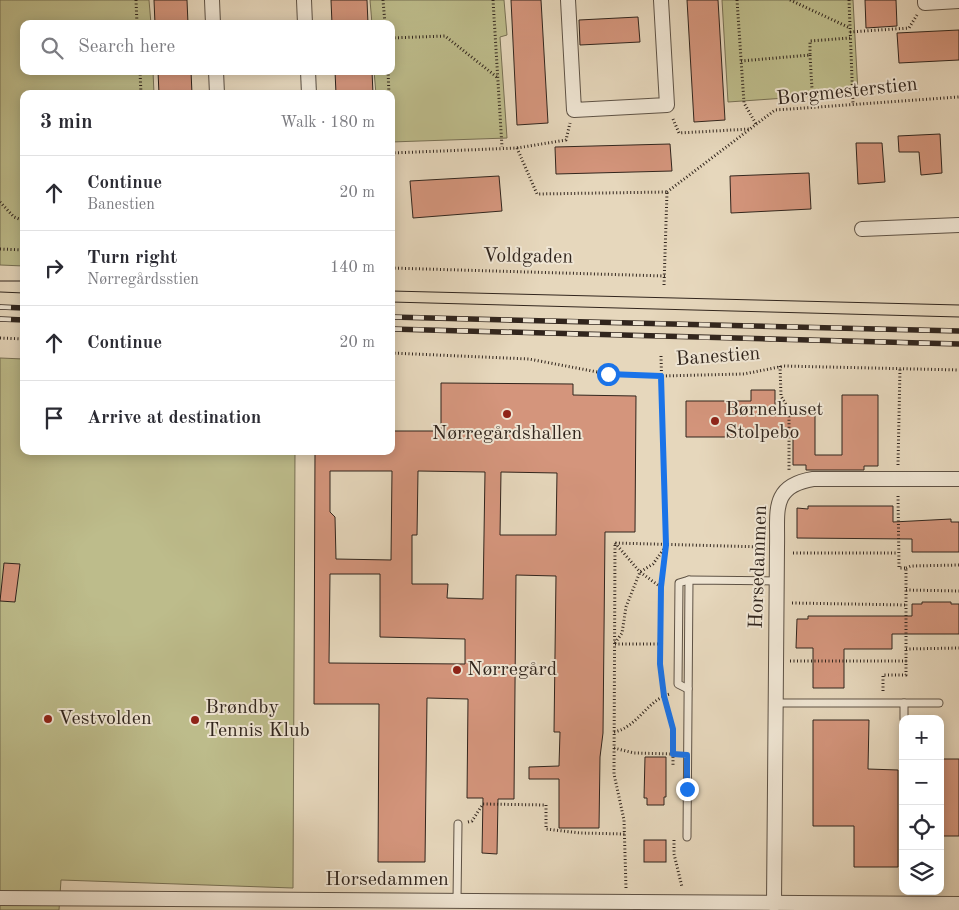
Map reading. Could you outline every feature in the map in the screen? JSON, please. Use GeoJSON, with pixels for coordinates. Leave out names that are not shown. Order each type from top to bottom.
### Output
{"type":"FeatureCollection","features":[{"type":"Feature","properties":{"kind":"street"},"geometry":{"type":"LineString","coordinates":[[212,0],[213,20]]}},
{"type":"Feature","properties":{"kind":"street"},"geometry":{"type":"LineString","coordinates":[[304,0],[305,20]]}},
{"type":"Feature","properties":{"kind":"street"},"geometry":{"type":"LineString","coordinates":[[568,0],[574,110],[667,105],[661,0]]}},
{"type":"Feature","properties":{"kind":"street"},"geometry":{"type":"LineString","coordinates":[[925,2],[959,1]]}},
{"type":"Feature","properties":{"kind":"street"},"geometry":{"type":"LineString","coordinates":[[216,75],[217,90]]}},
{"type":"Feature","properties":{"kind":"street"},"geometry":{"type":"LineString","coordinates":[[308,75],[309,90]]}},
{"type":"Feature","properties":{"kind":"street"},"geometry":{"type":"LineString","coordinates":[[862,229],[959,224]]}},
{"type":"Feature","properties":{"kind":"street","name":"Horsedammen"},"geometry":{"type":"LineString","coordinates":[[774,904],[778,505],[784,491],[796,482],[813,479],[959,479]]}},
{"type":"Feature","properties":{"kind":"street","name":"Horsedammen"},"geometry":{"type":"LineString","coordinates":[[0,898],[67,904],[457,900],[488,905],[682,902],[699,906],[774,904],[907,907],[959,904]]}},
{"type":"Feature","properties":{"kind":"lane"},"geometry":{"type":"LineString","coordinates":[[688,689],[678,684],[679,583],[689,580],[777,581]]}},
{"type":"Feature","properties":{"kind":"lane"},"geometry":{"type":"LineString","coordinates":[[687,837],[689,580]]}},
{"type":"Feature","properties":{"kind":"lane"},"geometry":{"type":"LineString","coordinates":[[776,703],[939,703]]}},
{"type":"Feature","properties":{"kind":"lane"},"geometry":{"type":"LineString","coordinates":[[904,703],[904,715]]}},
{"type":"Feature","properties":{"kind":"lane"},"geometry":{"type":"LineString","coordinates":[[457,900],[458,824]]}},
{"type":"Feature","properties":{"kind":"path"},"geometry":{"type":"LineString","coordinates":[[136,0],[137,20]]}},
{"type":"Feature","properties":{"kind":"path"},"geometry":{"type":"LineString","coordinates":[[383,0],[385,20]]}},
{"type":"Feature","properties":{"kind":"path"},"geometry":{"type":"LineString","coordinates":[[493,0],[502,148]]}},
{"type":"Feature","properties":{"kind":"path"},"geometry":{"type":"LineString","coordinates":[[737,0],[744,103],[756,124]]}},
{"type":"Feature","properties":{"kind":"path"},"geometry":{"type":"LineString","coordinates":[[790,0],[850,30],[909,28],[925,2]]}},
{"type":"Feature","properties":{"kind":"path"},"geometry":{"type":"LineString","coordinates":[[848,0],[853,104]]}},
{"type":"Feature","properties":{"kind":"path"},"geometry":{"type":"LineString","coordinates":[[395,38],[445,36],[498,78]]}},
{"type":"Feature","properties":{"kind":"path"},"geometry":{"type":"LineString","coordinates":[[813,106],[810,41],[850,38]]}},
{"type":"Feature","properties":{"kind":"path"},"geometry":{"type":"LineString","coordinates":[[741,61],[810,55]]}},
{"type":"Feature","properties":{"kind":"path"},"geometry":{"type":"LineString","coordinates":[[140,75],[141,90]]}},
{"type":"Feature","properties":{"kind":"path"},"geometry":{"type":"LineString","coordinates":[[388,75],[389,90]]}},
{"type":"Feature","properties":{"kind":"path","name":"Borgmesterstien"},"geometry":{"type":"LineString","coordinates":[[668,192],[775,110],[959,97]]}},
{"type":"Feature","properties":{"kind":"path"},"geometry":{"type":"LineString","coordinates":[[667,105],[679,132],[751,129]]}},
{"type":"Feature","properties":{"kind":"path"},"geometry":{"type":"LineString","coordinates":[[395,153],[517,148],[566,140],[567,128]]}},
{"type":"Feature","properties":{"kind":"path"},"geometry":{"type":"LineString","coordinates":[[517,148],[537,194],[668,192],[664,285]]}},
{"type":"Feature","properties":{"kind":"path"},"geometry":{"type":"LineString","coordinates":[[0,202],[14,217],[20,219]]}},
{"type":"Feature","properties":{"kind":"path"},"geometry":{"type":"LineString","coordinates":[[0,249],[20,250]]}},
{"type":"Feature","properties":{"kind":"path","name":"Voldgaden"},"geometry":{"type":"LineString","coordinates":[[395,268],[665,276]]}},
{"type":"Feature","properties":{"kind":"path"},"geometry":{"type":"LineString","coordinates":[[0,338],[20,339]]}},
{"type":"Feature","properties":{"kind":"path","name":"Banestien"},"geometry":{"type":"LineString","coordinates":[[395,354],[529,359],[608,374],[661,376],[744,374],[780,366],[959,370]]}},
{"type":"Feature","properties":{"kind":"path"},"geometry":{"type":"LineString","coordinates":[[661,356],[666,545],[661,587],[661,644],[664,696],[673,729],[674,772]]}},
{"type":"Feature","properties":{"kind":"path"},"geometry":{"type":"LineString","coordinates":[[780,366],[780,396],[789,410],[789,487]]}},
{"type":"Feature","properties":{"kind":"path"},"geometry":{"type":"LineString","coordinates":[[900,368],[899,568],[959,565]]}},
{"type":"Feature","properties":{"kind":"path"},"geometry":{"type":"LineString","coordinates":[[615,543],[661,543],[666,545],[777,550],[898,553]]}},
{"type":"Feature","properties":{"kind":"path"},"geometry":{"type":"LineString","coordinates":[[615,543],[640,572],[661,587],[679,595]]}},
{"type":"Feature","properties":{"kind":"path"},"geometry":{"type":"LineString","coordinates":[[615,543],[614,774],[625,834],[626,902]]}},
{"type":"Feature","properties":{"kind":"path"},"geometry":{"type":"LineString","coordinates":[[614,644],[622,633],[626,607],[640,572],[653,564],[666,545]]}},
{"type":"Feature","properties":{"kind":"path"},"geometry":{"type":"LineString","coordinates":[[882,703],[883,675],[906,675],[906,568]]}},
{"type":"Feature","properties":{"kind":"path"},"geometry":{"type":"LineString","coordinates":[[906,590],[959,591]]}},
{"type":"Feature","properties":{"kind":"path"},"geometry":{"type":"LineString","coordinates":[[776,603],[906,605]]}},
{"type":"Feature","properties":{"kind":"path"},"geometry":{"type":"LineString","coordinates":[[614,644],[679,644]]}},
{"type":"Feature","properties":{"kind":"path"},"geometry":{"type":"LineString","coordinates":[[906,649],[959,648]]}},
{"type":"Feature","properties":{"kind":"path"},"geometry":{"type":"LineString","coordinates":[[776,661],[906,661]]}},
{"type":"Feature","properties":{"kind":"path"},"geometry":{"type":"LineString","coordinates":[[614,732],[625,730],[664,696],[688,689]]}},
{"type":"Feature","properties":{"kind":"path"},"geometry":{"type":"LineString","coordinates":[[614,748],[634,753],[687,755]]}},
{"type":"Feature","properties":{"kind":"path"},"geometry":{"type":"LineString","coordinates":[[458,824],[472,821],[483,804],[546,805],[546,829],[580,833],[625,834]]}},
{"type":"Feature","properties":{"kind":"path"},"geometry":{"type":"LineString","coordinates":[[674,836],[674,854],[682,886],[682,902]]}},
{"type":"Feature","properties":{"kind":"shaded area"},"geometry":{"type":"Polygon","coordinates":[[[0,0],[149,0],[151,20],[20,20],[20,75],[153,75],[154,90],[20,90],[20,266],[0,265],[0,0]]]}},
{"type":"Feature","properties":{"kind":"shaded area"},"geometry":{"type":"Polygon","coordinates":[[[370,0],[504,0],[507,35],[500,37],[507,138],[395,142],[395,90],[376,90],[374,75],[395,75],[395,20],[372,20],[370,0]]]}},
{"type":"Feature","properties":{"kind":"shaded area"},"geometry":{"type":"Polygon","coordinates":[[[722,0],[853,0],[858,93],[728,102],[722,0]]]}},
{"type":"Feature","properties":{"kind":"shaded area","name":"Brøndby Tennis Klub"},"geometry":{"type":"Polygon","coordinates":[[[0,358],[20,359],[20,455],[295,455],[293,888],[61,880],[59,910],[0,910],[0,358]]]}},
{"type":"Feature","properties":{"kind":"building"},"geometry":{"type":"Polygon","coordinates":[[[154,0],[187,0],[188,20],[155,20],[154,0]]]}},
{"type":"Feature","properties":{"kind":"building"},"geometry":{"type":"Polygon","coordinates":[[[331,0],[367,0],[368,20],[332,20],[331,0]]]}},
{"type":"Feature","properties":{"kind":"building"},"geometry":{"type":"Polygon","coordinates":[[[511,0],[541,0],[548,123],[517,125],[511,0]]]}},
{"type":"Feature","properties":{"kind":"building"},"geometry":{"type":"Polygon","coordinates":[[[687,0],[718,0],[725,120],[694,122],[687,0]]]}},
{"type":"Feature","properties":{"kind":"building"},"geometry":{"type":"Polygon","coordinates":[[[865,0],[896,0],[897,26],[866,28],[865,0]]]}},
{"type":"Feature","properties":{"kind":"building"},"geometry":{"type":"Polygon","coordinates":[[[638,17],[640,42],[580,45],[579,20],[638,17]]]}},
{"type":"Feature","properties":{"kind":"building"},"geometry":{"type":"Polygon","coordinates":[[[959,30],[959,60],[899,63],[897,33],[959,30]]]}},
{"type":"Feature","properties":{"kind":"building"},"geometry":{"type":"Polygon","coordinates":[[[158,75],[191,75],[192,90],[159,90],[158,75]]]}},
{"type":"Feature","properties":{"kind":"building"},"geometry":{"type":"Polygon","coordinates":[[[335,75],[372,75],[373,90],[336,90],[335,75]]]}},
{"type":"Feature","properties":{"kind":"building"},"geometry":{"type":"Polygon","coordinates":[[[940,134],[942,173],[921,175],[919,152],[899,152],[898,136],[940,134]]]}},
{"type":"Feature","properties":{"kind":"building"},"geometry":{"type":"Polygon","coordinates":[[[856,143],[882,143],[885,182],[858,184],[856,143]]]}},
{"type":"Feature","properties":{"kind":"building"},"geometry":{"type":"Polygon","coordinates":[[[670,144],[672,171],[556,174],[555,147],[670,144]]]}},
{"type":"Feature","properties":{"kind":"building"},"geometry":{"type":"Polygon","coordinates":[[[809,173],[811,209],[731,213],[730,176],[809,173]]]}},
{"type":"Feature","properties":{"kind":"building"},"geometry":{"type":"Polygon","coordinates":[[[499,176],[502,211],[413,218],[410,181],[499,176]]]}},
{"type":"Feature","properties":{"kind":"building"},"geometry":{"type":"Polygon","coordinates":[[[441,383],[573,384],[573,395],[636,396],[635,532],[605,532],[603,733],[600,757],[599,828],[559,828],[559,779],[529,779],[529,767],[559,766],[560,732],[554,732],[556,576],[516,575],[514,799],[498,799],[497,854],[482,853],[483,798],[467,798],[468,699],[427,698],[425,862],[378,862],[379,704],[314,704],[315,455],[395,455],[395,431],[441,431],[441,383]],[[330,471],[330,512],[335,517],[336,559],[391,560],[392,471],[330,471]],[[418,471],[417,535],[412,535],[412,584],[448,584],[447,598],[483,599],[485,472],[418,471]],[[501,472],[500,535],[556,535],[557,473],[501,472]],[[330,574],[329,663],[465,664],[465,639],[380,637],[380,574],[330,574]]]}},
{"type":"Feature","properties":{"kind":"building"},"geometry":{"type":"Polygon","coordinates":[[[751,390],[775,390],[775,411],[815,411],[815,455],[842,455],[842,395],[878,395],[878,466],[864,466],[864,470],[806,470],[806,465],[793,465],[793,434],[765,434],[765,437],[686,437],[686,401],[751,401],[751,390]]]}},
{"type":"Feature","properties":{"kind":"building"},"geometry":{"type":"Polygon","coordinates":[[[808,506],[893,506],[893,522],[951,519],[951,522],[959,522],[959,552],[912,552],[912,539],[797,538],[797,508],[808,509],[808,506]]]}},
{"type":"Feature","properties":{"kind":"building"},"geometry":{"type":"Polygon","coordinates":[[[4,563],[20,564],[15,602],[0,601],[4,563]]]}},
{"type":"Feature","properties":{"kind":"building"},"geometry":{"type":"Polygon","coordinates":[[[922,602],[951,602],[951,604],[959,604],[959,634],[892,634],[892,649],[844,649],[844,688],[813,688],[813,648],[796,648],[797,619],[808,619],[808,616],[912,616],[912,604],[922,604],[922,602]]]}},
{"type":"Feature","properties":{"kind":"building"},"geometry":{"type":"Polygon","coordinates":[[[813,720],[869,720],[868,769],[898,770],[898,867],[854,867],[854,826],[813,826],[813,720]]]}},
{"type":"Feature","properties":{"kind":"building"},"geometry":{"type":"Polygon","coordinates":[[[645,757],[666,757],[666,797],[664,797],[664,805],[647,805],[647,798],[644,798],[645,757]]]}},
{"type":"Feature","properties":{"kind":"building"},"geometry":{"type":"Polygon","coordinates":[[[944,759],[959,759],[959,836],[944,836],[944,759]]]}},
{"type":"Feature","properties":{"kind":"building"},"geometry":{"type":"Polygon","coordinates":[[[644,840],[666,840],[666,862],[644,862],[644,840]]]}},
{"type":"Feature","properties":{"kind":"tram line"},"geometry":{"type":"LineString","coordinates":[[0,281],[20,281]]}},
{"type":"Feature","properties":{"kind":"tram line"},"geometry":{"type":"LineString","coordinates":[[395,291],[959,305]]}},
{"type":"Feature","properties":{"kind":"tram line"},"geometry":{"type":"LineString","coordinates":[[0,292],[20,293]]}},
{"type":"Feature","properties":{"kind":"tram line"},"geometry":{"type":"LineString","coordinates":[[395,302],[959,317]]}},
{"type":"Feature","properties":{"kind":"railway"},"geometry":{"type":"LineString","coordinates":[[0,307],[20,308]]}},
{"type":"Feature","properties":{"kind":"railway"},"geometry":{"type":"LineString","coordinates":[[395,317],[959,331]]}},
{"type":"Feature","properties":{"kind":"railway"},"geometry":{"type":"LineString","coordinates":[[0,319],[20,320]]}},
{"type":"Feature","properties":{"kind":"railway"},"geometry":{"type":"LineString","coordinates":[[395,329],[959,344]]}},
{"type":"Feature","properties":{"kind":"place","name":"Nørregårdshallen"},"geometry":{"type":"Point","coordinates":[507,414]}},
{"type":"Feature","properties":{"kind":"place","name":"Børnehuset Stolpebo"},"geometry":{"type":"Point","coordinates":[715,421]}},
{"type":"Feature","properties":{"kind":"place","name":"Nørregård"},"geometry":{"type":"Point","coordinates":[457,670]}},
{"type":"Feature","properties":{"kind":"place","name":"Vestvolden"},"geometry":{"type":"Point","coordinates":[48,719]}},
{"type":"Feature","properties":{"kind":"place","name":"Brøndby Tennis Klub"},"geometry":{"type":"Point","coordinates":[195,720]}},
{"type":"Feature","properties":{"kind":"route"},"geometry":{"type":"LineString","coordinates":[[608,374],[661,376],[666,545],[661,587],[660,664],[664,696],[673,729],[673,754],[687,755],[687,789]]}}]}
